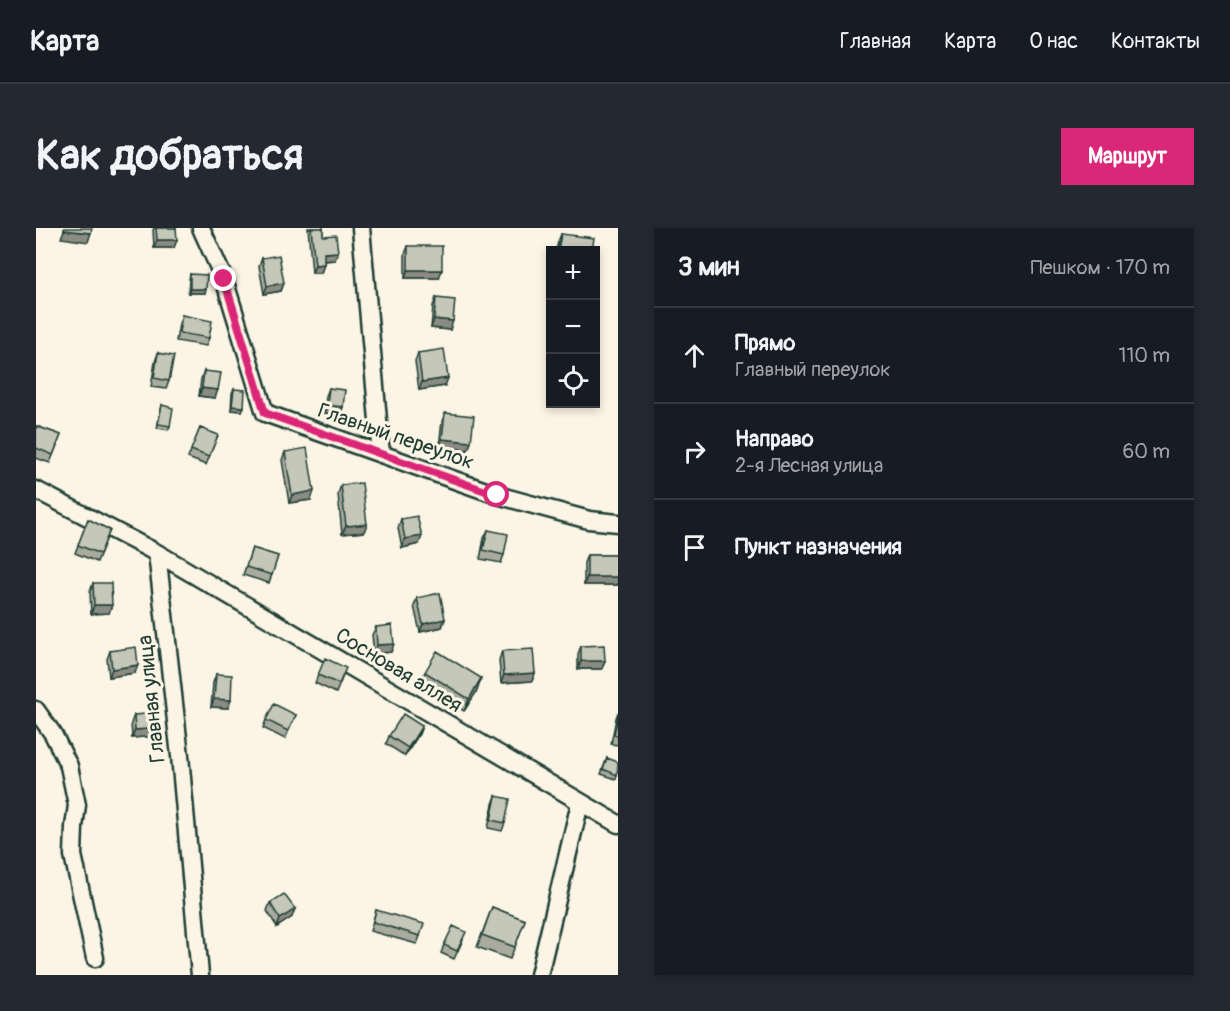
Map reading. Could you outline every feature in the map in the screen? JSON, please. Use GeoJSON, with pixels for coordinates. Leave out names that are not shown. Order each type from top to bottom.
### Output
{"type":"FeatureCollection","features":[{"type":"Feature","properties":{"kind":"street","name":"Главный переулок"},"geometry":{"type":"LineString","coordinates":[[201,228],[224,279],[265,413],[497,495],[589,520],[618,523]]}},
{"type":"Feature","properties":{"kind":"street"},"geometry":{"type":"LineString","coordinates":[[361,228],[381,454]]}},
{"type":"Feature","properties":{"kind":"street"},"geometry":{"type":"LineString","coordinates":[[36,490],[157,553]]}},
{"type":"Feature","properties":{"kind":"street","name":"Сосновая аллея"},"geometry":{"type":"LineString","coordinates":[[157,553],[618,824]]}},
{"type":"Feature","properties":{"kind":"street","name":"Главная улица"},"geometry":{"type":"LineString","coordinates":[[157,553],[180,756],[200,975]]}},
{"type":"Feature","properties":{"kind":"street"},"geometry":{"type":"LineString","coordinates":[[36,710],[53,734],[69,766],[77,805],[73,855],[95,958]]}},
{"type":"Feature","properties":{"kind":"street"},"geometry":{"type":"LineString","coordinates":[[538,975],[580,803]]}},
{"type":"Feature","properties":{"kind":"building"},"geometry":{"type":"Polygon","coordinates":[[[64,228],[92,228],[91,233],[64,230],[64,228]]]}},
{"type":"Feature","properties":{"kind":"building"},"geometry":{"type":"Polygon","coordinates":[[[156,228],[176,228],[177,240],[157,240],[156,228]]]}},
{"type":"Feature","properties":{"kind":"building"},"geometry":{"type":"Polygon","coordinates":[[[311,228],[323,228],[323,236],[336,235],[338,252],[324,253],[324,264],[315,265],[311,228]]]}},
{"type":"Feature","properties":{"kind":"building"},"geometry":{"type":"Polygon","coordinates":[[[561,234],[594,238],[593,246],[559,246],[561,234]]]}},
{"type":"Feature","properties":{"kind":"building"},"geometry":{"type":"Polygon","coordinates":[[[408,246],[442,246],[442,270],[408,270],[408,246]]]}},
{"type":"Feature","properties":{"kind":"building"},"geometry":{"type":"Polygon","coordinates":[[[279,255],[284,283],[267,286],[262,258],[279,255]]]}},
{"type":"Feature","properties":{"kind":"building"},"geometry":{"type":"Polygon","coordinates":[[[190,274],[207,275],[206,289],[190,289],[190,274]]]}},
{"type":"Feature","properties":{"kind":"building"},"geometry":{"type":"Polygon","coordinates":[[[436,298],[455,300],[453,321],[434,319],[436,298]]]}},
{"type":"Feature","properties":{"kind":"building"},"geometry":{"type":"Polygon","coordinates":[[[182,315],[212,321],[209,338],[179,333],[182,315]]]}},
{"type":"Feature","properties":{"kind":"building"},"geometry":{"type":"Polygon","coordinates":[[[444,349],[448,378],[422,382],[418,353],[444,349]]]}},
{"type":"Feature","properties":{"kind":"building"},"geometry":{"type":"Polygon","coordinates":[[[158,353],[174,356],[169,381],[154,378],[158,353]]]}},
{"type":"Feature","properties":{"kind":"building"},"geometry":{"type":"Polygon","coordinates":[[[204,371],[221,373],[218,390],[202,388],[204,371]]]}},
{"type":"Feature","properties":{"kind":"building"},"geometry":{"type":"Polygon","coordinates":[[[329,388],[345,390],[343,407],[327,405],[329,388]]]}},
{"type":"Feature","properties":{"kind":"building"},"geometry":{"type":"Polygon","coordinates":[[[234,389],[245,390],[244,407],[232,406],[234,389]]]}},
{"type":"Feature","properties":{"kind":"building"},"geometry":{"type":"Polygon","coordinates":[[[162,405],[173,408],[170,426],[158,424],[162,405]]]}},
{"type":"Feature","properties":{"kind":"building"},"geometry":{"type":"Polygon","coordinates":[[[445,413],[474,416],[471,442],[442,439],[445,413]]]}},
{"type":"Feature","properties":{"kind":"building"},"geometry":{"type":"Polygon","coordinates":[[[36,426],[61,435],[53,455],[36,448],[36,426]]]}},
{"type":"Feature","properties":{"kind":"building"},"geometry":{"type":"Polygon","coordinates":[[[200,428],[218,435],[209,457],[191,450],[200,428]]]}},
{"type":"Feature","properties":{"kind":"building"},"geometry":{"type":"Polygon","coordinates":[[[307,448],[314,491],[292,495],[285,452],[307,448]]]}},
{"type":"Feature","properties":{"kind":"building"},"geometry":{"type":"Polygon","coordinates":[[[362,483],[367,524],[346,526],[341,485],[362,483]]]}},
{"type":"Feature","properties":{"kind":"building"},"geometry":{"type":"Polygon","coordinates":[[[417,516],[422,536],[405,539],[401,519],[417,516]]]}},
{"type":"Feature","properties":{"kind":"building"},"geometry":{"type":"Polygon","coordinates":[[[88,519],[110,530],[100,554],[78,545],[88,519]]]}},
{"type":"Feature","properties":{"kind":"building"},"geometry":{"type":"Polygon","coordinates":[[[488,530],[508,534],[504,555],[483,550],[488,530]]]}},
{"type":"Feature","properties":{"kind":"building"},"geometry":{"type":"Polygon","coordinates":[[[252,548],[278,556],[272,575],[246,567],[252,548]]]}},
{"type":"Feature","properties":{"kind":"building"},"geometry":{"type":"Polygon","coordinates":[[[587,555],[618,555],[618,577],[587,577],[587,555]]]}},
{"type":"Feature","properties":{"kind":"building"},"geometry":{"type":"Polygon","coordinates":[[[93,583],[111,583],[112,605],[94,605],[93,583]]]}},
{"type":"Feature","properties":{"kind":"building"},"geometry":{"type":"Polygon","coordinates":[[[440,593],[445,619],[423,624],[417,598],[440,593]]]}},
{"type":"Feature","properties":{"kind":"building"},"geometry":{"type":"Polygon","coordinates":[[[392,625],[394,644],[377,645],[376,627],[392,625]]]}},
{"type":"Feature","properties":{"kind":"building"},"geometry":{"type":"Polygon","coordinates":[[[604,645],[605,661],[581,661],[581,646],[604,645]]]}},
{"type":"Feature","properties":{"kind":"building"},"geometry":{"type":"Polygon","coordinates":[[[136,647],[138,665],[112,669],[110,651],[136,647]]]}},
{"type":"Feature","properties":{"kind":"building"},"geometry":{"type":"Polygon","coordinates":[[[533,649],[535,673],[504,675],[502,651],[533,649]]]}},
{"type":"Feature","properties":{"kind":"building"},"geometry":{"type":"Polygon","coordinates":[[[437,651],[481,678],[469,699],[425,672],[437,651]]]}},
{"type":"Feature","properties":{"kind":"building"},"geometry":{"type":"Polygon","coordinates":[[[325,658],[346,668],[339,684],[318,675],[325,658]]]}},
{"type":"Feature","properties":{"kind":"building"},"geometry":{"type":"Polygon","coordinates":[[[216,674],[232,675],[231,700],[214,699],[216,674]]]}},
{"type":"Feature","properties":{"kind":"building"},"geometry":{"type":"Polygon","coordinates":[[[274,704],[296,715],[288,731],[266,720],[274,704]]]}},
{"type":"Feature","properties":{"kind":"building"},"geometry":{"type":"Polygon","coordinates":[[[158,713],[159,728],[135,730],[134,715],[158,713]]]}},
{"type":"Feature","properties":{"kind":"building"},"geometry":{"type":"Polygon","coordinates":[[[403,714],[422,726],[408,748],[389,736],[403,714]]]}},
{"type":"Feature","properties":{"kind":"building"},"geometry":{"type":"Polygon","coordinates":[[[618,715],[618,736],[614,735],[618,715]]]}},
{"type":"Feature","properties":{"kind":"building"},"geometry":{"type":"Polygon","coordinates":[[[607,758],[618,762],[617,775],[603,769],[607,758]]]}},
{"type":"Feature","properties":{"kind":"building"},"geometry":{"type":"Polygon","coordinates":[[[496,796],[510,799],[505,823],[491,820],[496,796]]]}},
{"type":"Feature","properties":{"kind":"building"},"geometry":{"type":"Polygon","coordinates":[[[284,894],[295,909],[280,919],[270,903],[284,894]]]}},
{"type":"Feature","properties":{"kind":"building"},"geometry":{"type":"Polygon","coordinates":[[[492,907],[525,920],[515,947],[482,935],[492,907]]]}},
{"type":"Feature","properties":{"kind":"building"},"geometry":{"type":"Polygon","coordinates":[[[376,910],[424,924],[420,936],[373,922],[376,910]]]}},
{"type":"Feature","properties":{"kind":"building"},"geometry":{"type":"Polygon","coordinates":[[[453,926],[466,932],[457,951],[444,945],[453,926]]]}},
{"type":"Feature","properties":{"kind":"route"},"geometry":{"type":"LineString","coordinates":[[224,279],[265,413],[497,495]]}}]}
